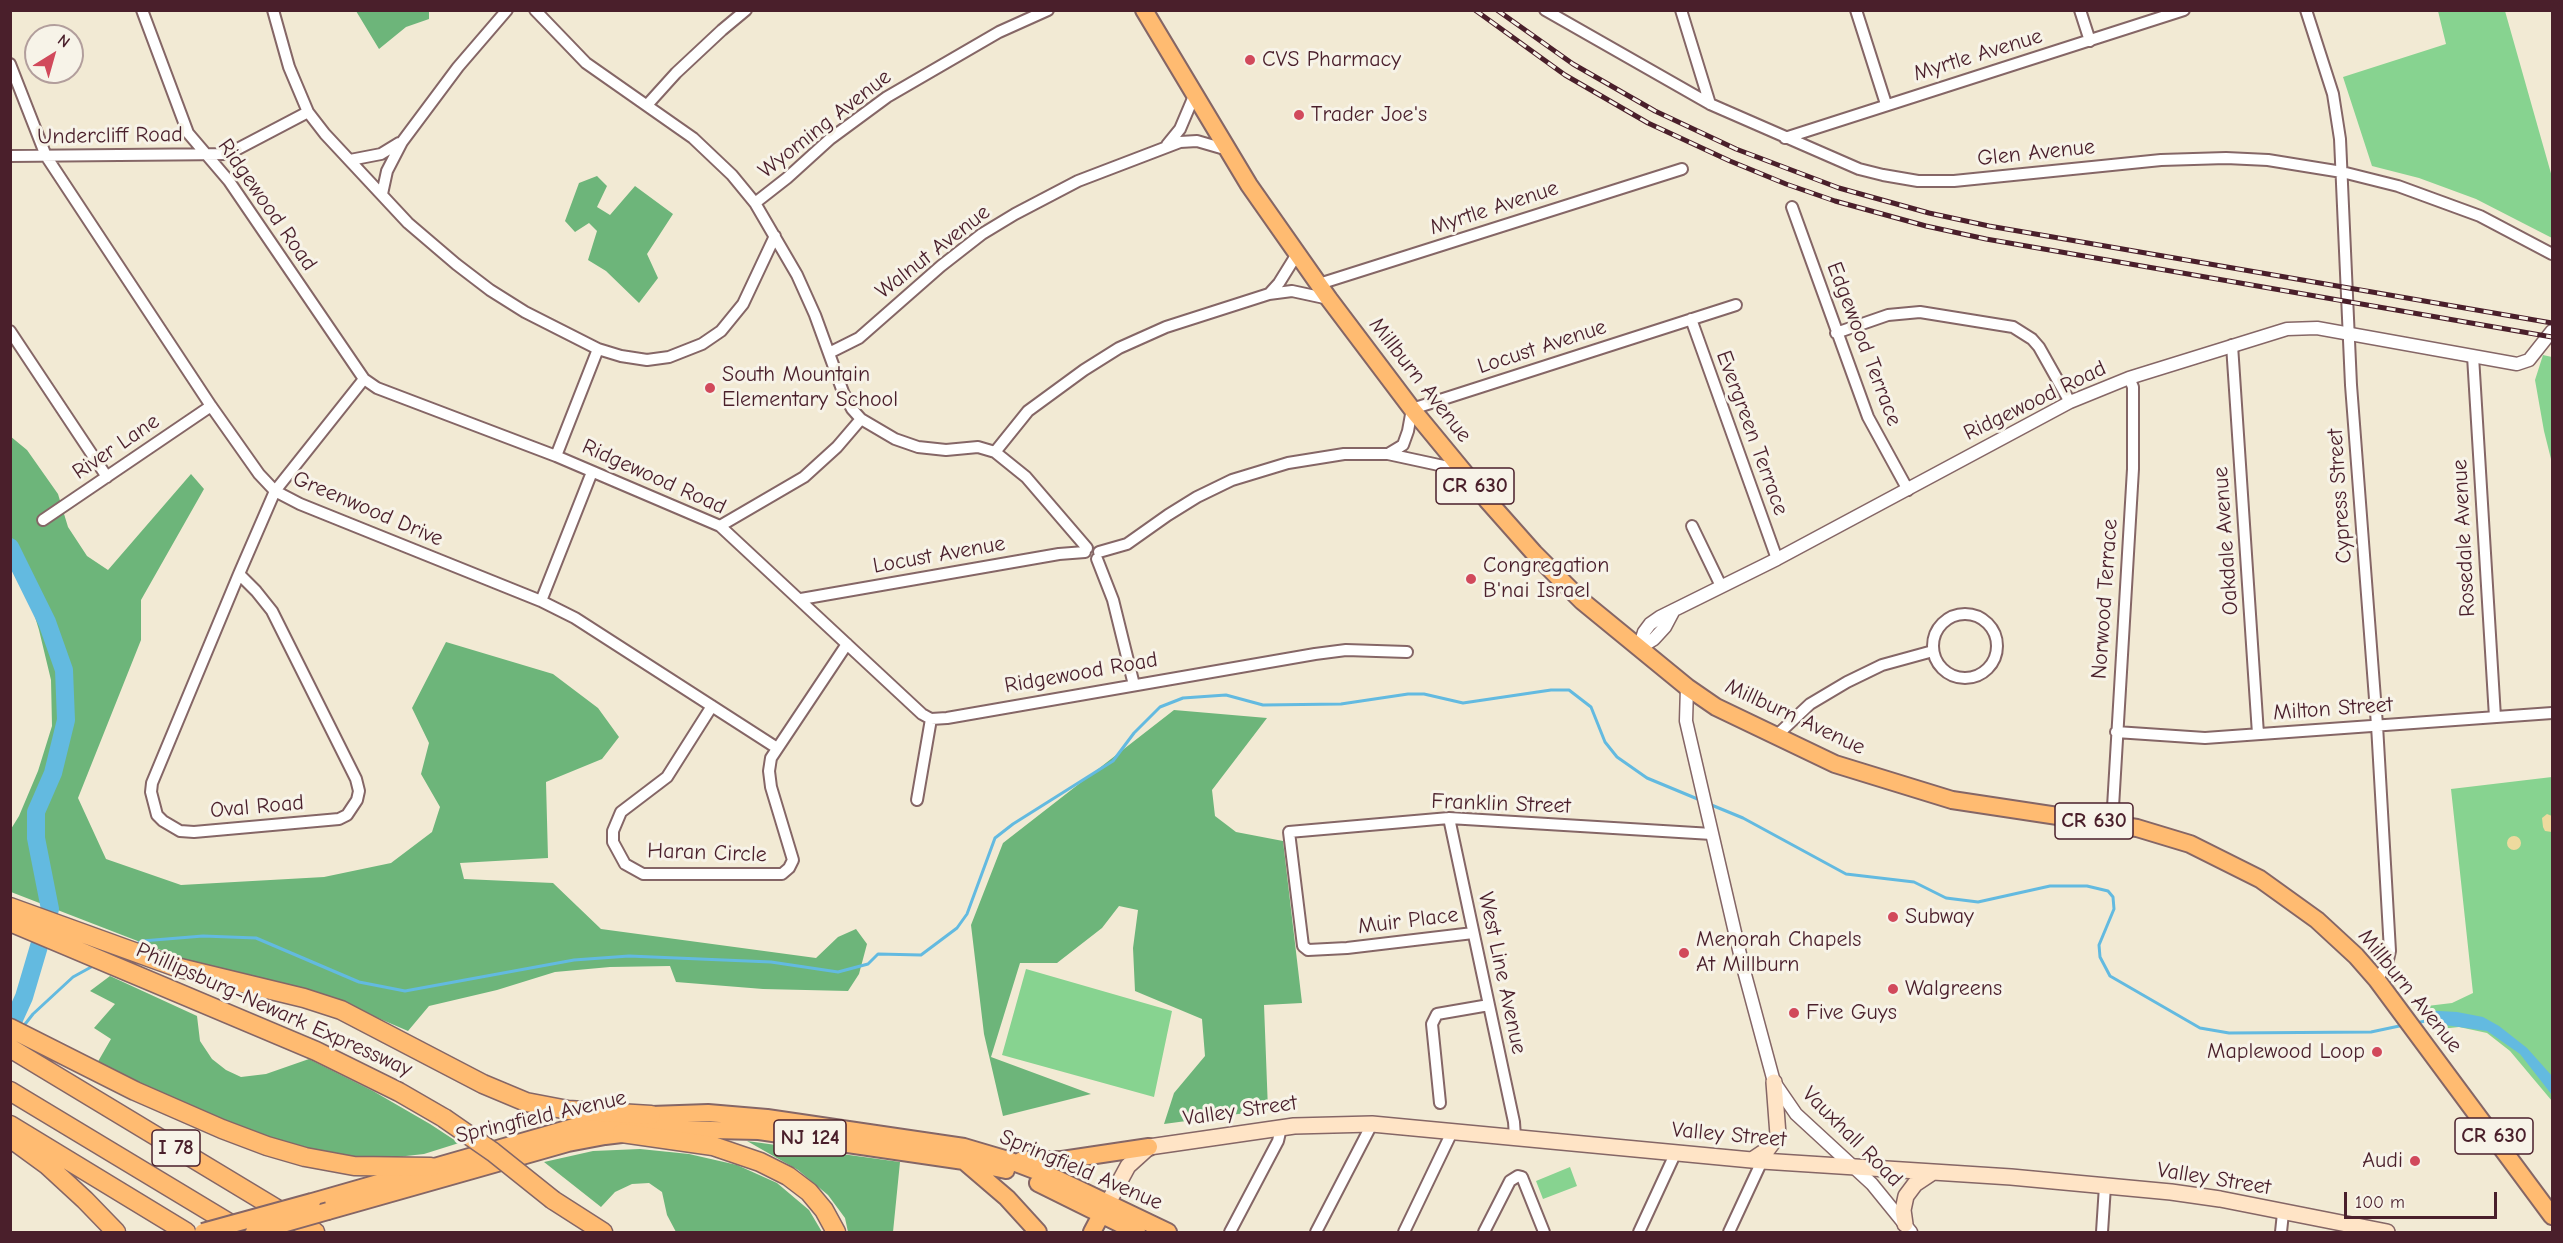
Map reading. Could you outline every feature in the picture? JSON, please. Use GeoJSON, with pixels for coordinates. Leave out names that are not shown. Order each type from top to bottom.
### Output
{"type":"FeatureCollection","features":[{"type":"Feature","properties":{"kind":"highway"},"geometry":{"type":"LineString","coordinates":[[10,907],[35,924],[193,973],[304,998],[341,1010],[483,1084],[526,1102],[568,1110],[651,1115]]}},
{"type":"Feature","properties":{"kind":"highway","name":"Phillipsburg-Newark Expressway"},"geometry":{"type":"LineString","coordinates":[[10,922],[35,924],[122,968],[333,1059],[399,1092],[444,1118],[492,1152],[553,1200],[589,1233]]}},
{"type":"Feature","properties":{"kind":"highway"},"geometry":{"type":"LineString","coordinates":[[10,1028],[181,1112],[244,1138],[287,1152],[354,1166],[431,1167]]}},
{"type":"Feature","properties":{"kind":"highway","name":"I 78"},"geometry":{"type":"LineString","coordinates":[[10,1048],[315,1233]]}},
{"type":"Feature","properties":{"kind":"highway","name":"I 78"},"geometry":{"type":"LineString","coordinates":[[13,1093],[244,1233]]}},
{"type":"Feature","properties":{"kind":"highway"},"geometry":{"type":"LineString","coordinates":[[10,1125],[186,1233]]}},
{"type":"Feature","properties":{"kind":"highway"},"geometry":{"type":"LineString","coordinates":[[622,1133],[712,1146],[760,1162],[788,1176],[809,1192],[824,1210],[836,1233]]}},
{"type":"Feature","properties":{"kind":"highway"},"geometry":{"type":"LineString","coordinates":[[10,1138],[47,1165],[86,1200],[116,1233]]}},
{"type":"Feature","properties":{"kind":"highway"},"geometry":{"type":"LineString","coordinates":[[553,1200],[603,1233]]}},
{"type":"Feature","properties":{"kind":"main road","name":"Millburn Avenue"},"geometry":{"type":"LineString","coordinates":[[1144,10],[1228,150],[1329,298],[1412,409],[1462,470],[1541,560],[1582,601],[1687,687],[1716,707],[1774,737],[1835,764],[1926,794],[1983,807],[2137,828],[2190,844],[2260,879],[2317,920],[2378,980],[2553,1216]]}},
{"type":"Feature","properties":{"kind":"main road"},"geometry":{"type":"LineString","coordinates":[[1757,1161],[1778,1135],[1774,1082]]}},
{"type":"Feature","properties":{"kind":"main road","name":"Springfield Avenue"},"geometry":{"type":"LineString","coordinates":[[203,1233],[557,1131],[651,1115],[708,1113],[767,1118],[940,1142],[1008,1160],[1105,1209],[1137,1233]]}},
{"type":"Feature","properties":{"kind":"main road","name":"Valley Street"},"geometry":{"type":"LineString","coordinates":[[1149,1147],[1281,1128],[1321,1124],[1372,1124],[1757,1161],[2105,1186],[2220,1199],[2387,1233]]}},
{"type":"Feature","properties":{"kind":"main road","name":"Springfield Avenue"},"geometry":{"type":"LineString","coordinates":[[254,1233],[549,1148],[622,1133],[682,1128],[759,1131],[964,1161],[1007,1171],[1168,1233]]}},
{"type":"Feature","properties":{"kind":"main road"},"geometry":{"type":"LineString","coordinates":[[1008,1160],[1062,1160],[1149,1147]]}},
{"type":"Feature","properties":{"kind":"main road"},"geometry":{"type":"LineString","coordinates":[[1092,1233],[1128,1166],[1149,1147]]}},
{"type":"Feature","properties":{"kind":"main road"},"geometry":{"type":"LineString","coordinates":[[964,1161],[1007,1198],[1038,1233]]}},
{"type":"Feature","properties":{"kind":"main road"},"geometry":{"type":"LineString","coordinates":[[1908,1228],[1903,1210],[1906,1196],[1915,1184],[1934,1172]]}},
{"type":"Feature","properties":{"kind":"street","name":"Ridgewood Road"},"geometry":{"type":"LineString","coordinates":[[142,10],[188,133],[229,181],[364,380],[376,388],[556,456],[683,508],[720,526],[801,599],[914,708],[931,719],[1336,651],[1407,652]]}},
{"type":"Feature","properties":{"kind":"street"},"geometry":{"type":"LineString","coordinates":[[273,10],[289,67],[308,112],[382,194],[430,243],[490,290],[525,312],[598,349],[621,357],[647,360],[669,357],[702,344],[721,331],[743,304],[775,236]]}},
{"type":"Feature","properties":{"kind":"street"},"geometry":{"type":"LineString","coordinates":[[382,194],[387,171],[402,142],[458,67],[507,10]]}},
{"type":"Feature","properties":{"kind":"street"},"geometry":{"type":"LineString","coordinates":[[535,10],[586,63],[648,104],[714,156],[755,203],[807,294],[843,392],[852,409],[861,419],[885,434],[918,447],[946,450],[978,447],[995,452],[1026,477],[1086,550],[1096,546],[1113,600],[1134,685]]}},
{"type":"Feature","properties":{"kind":"street"},"geometry":{"type":"LineString","coordinates":[[648,104],[676,73],[746,10]]}},
{"type":"Feature","properties":{"kind":"street","name":"Wyoming Avenue"},"geometry":{"type":"LineString","coordinates":[[755,203],[838,133],[887,97],[999,32],[1048,10]]}},
{"type":"Feature","properties":{"kind":"street","name":"Glen Avenue"},"geometry":{"type":"LineString","coordinates":[[1545,10],[1710,104],[1859,169],[1918,181],[1954,181],[2161,160],[2215,158],[2268,160],[2342,172],[2398,186],[2480,216],[2553,254]]}},
{"type":"Feature","properties":{"kind":"street"},"geometry":{"type":"LineString","coordinates":[[1681,10],[1710,104]]}},
{"type":"Feature","properties":{"kind":"street"},"geometry":{"type":"LineString","coordinates":[[1856,10],[1886,104]]}},
{"type":"Feature","properties":{"kind":"street"},"geometry":{"type":"LineString","coordinates":[[2080,10],[2090,41]]}},
{"type":"Feature","properties":{"kind":"street","name":"Myrtle Avenue"},"geometry":{"type":"LineString","coordinates":[[1785,138],[2184,10]]}},
{"type":"Feature","properties":{"kind":"street","name":"Cypress Street"},"geometry":{"type":"LineString","coordinates":[[2306,10],[2333,94],[2338,118],[2345,272],[2377,725],[2390,951],[2387,964],[2378,980]]}},
{"type":"Feature","properties":{"kind":"street","name":"Greenwood Drive"},"geometry":{"type":"LineString","coordinates":[[10,64],[46,156],[211,406],[259,474],[275,491],[300,504],[541,601],[575,618],[777,748]]}},
{"type":"Feature","properties":{"kind":"street"},"geometry":{"type":"LineString","coordinates":[[1166,146],[1180,129],[1194,96]]}},
{"type":"Feature","properties":{"kind":"street","name":"Undercliff Road"},"geometry":{"type":"LineString","coordinates":[[10,156],[228,154],[308,112]]}},
{"type":"Feature","properties":{"kind":"street","name":"Walnut Avenue"},"geometry":{"type":"LineString","coordinates":[[829,353],[859,338],[940,266],[982,234],[1078,181],[1166,146],[1197,141],[1228,150]]}},
{"type":"Feature","properties":{"kind":"street"},"geometry":{"type":"LineString","coordinates":[[350,160],[381,154],[402,142]]}},
{"type":"Feature","properties":{"kind":"street","name":"Myrtle Avenue"},"geometry":{"type":"LineString","coordinates":[[1319,284],[1682,169]]}},
{"type":"Feature","properties":{"kind":"street","name":"Edgewood Terrace"},"geometry":{"type":"LineString","coordinates":[[1792,207],[1868,417],[1908,490]]}},
{"type":"Feature","properties":{"kind":"street"},"geometry":{"type":"LineString","coordinates":[[1269,294],[1279,284],[1297,254]]}},
{"type":"Feature","properties":{"kind":"street"},"geometry":{"type":"LineString","coordinates":[[995,452],[1028,411],[1084,370],[1119,348],[1204,313],[1269,294],[1292,291],[1329,298]]}},
{"type":"Feature","properties":{"kind":"street","name":"Locust Avenue"},"geometry":{"type":"LineString","coordinates":[[1412,409],[1736,305]]}},
{"type":"Feature","properties":{"kind":"street"},"geometry":{"type":"LineString","coordinates":[[1836,333],[1888,315],[1920,312],[2013,327],[2032,339],[2039,347],[2070,402]]}},
{"type":"Feature","properties":{"kind":"street","name":"Evergreen Terrace"},"geometry":{"type":"LineString","coordinates":[[1691,319],[1777,559]]}},
{"type":"Feature","properties":{"kind":"street","name":"Ridgewood Road"},"geometry":{"type":"LineString","coordinates":[[1639,648],[1654,639],[1665,627],[1675,610],[1777,559],[2070,402],[2129,378],[2287,329],[2317,328],[2517,364],[2529,360],[2553,331]]}},
{"type":"Feature","properties":{"kind":"street"},"geometry":{"type":"LineString","coordinates":[[10,331],[106,477]]}},
{"type":"Feature","properties":{"kind":"street","name":"Oakdale Avenue"},"geometry":{"type":"LineString","coordinates":[[2232,345],[2258,734]]}},
{"type":"Feature","properties":{"kind":"street"},"geometry":{"type":"LineString","coordinates":[[556,456],[598,349]]}},
{"type":"Feature","properties":{"kind":"street","name":"Rosedale Avenue"},"geometry":{"type":"LineString","coordinates":[[2473,356],[2494,717]]}},
{"type":"Feature","properties":{"kind":"street","name":"Norwood Terrace"},"geometry":{"type":"LineString","coordinates":[[2112,824],[2133,469],[2133,387],[2129,378]]}},
{"type":"Feature","properties":{"kind":"street","name":"Oval Road"},"geometry":{"type":"LineString","coordinates":[[239,574],[272,611],[356,779],[359,791],[357,800],[347,815],[339,819],[189,832],[168,825],[153,808],[150,792],[152,783],[239,574],[275,491],[364,380]]}},
{"type":"Feature","properties":{"kind":"street","name":"River Lane"},"geometry":{"type":"LineString","coordinates":[[43,520],[211,406]]}},
{"type":"Feature","properties":{"kind":"street"},"geometry":{"type":"LineString","coordinates":[[1388,454],[1403,445],[1412,409]]}},
{"type":"Feature","properties":{"kind":"street"},"geometry":{"type":"LineString","coordinates":[[720,526],[804,477],[831,453],[861,419]]}},
{"type":"Feature","properties":{"kind":"street"},"geometry":{"type":"LineString","coordinates":[[1098,556],[1127,544],[1197,497],[1232,480],[1270,467],[1344,454],[1388,454],[1462,470]]}},
{"type":"Feature","properties":{"kind":"street"},"geometry":{"type":"LineString","coordinates":[[541,601],[592,472]]}},
{"type":"Feature","properties":{"kind":"street"},"geometry":{"type":"LineString","coordinates":[[1692,526],[1721,586]]}},
{"type":"Feature","properties":{"kind":"street","name":"Locust Avenue"},"geometry":{"type":"LineString","coordinates":[[801,599],[1086,550]]}},
{"type":"Feature","properties":{"kind":"street"},"geometry":{"type":"LineString","coordinates":[[1962,614],[1976,616],[1987,622],[1996,640],[1996,653],[1991,666],[1980,674],[1968,678],[1954,676],[1943,670],[1933,651],[1934,639],[1939,627],[1949,618],[1962,614]]}},
{"type":"Feature","properties":{"kind":"street"},"geometry":{"type":"LineString","coordinates":[[777,748],[847,644]]}},
{"type":"Feature","properties":{"kind":"street"},"geometry":{"type":"LineString","coordinates":[[1774,737],[1810,704],[1847,682],[1891,662],[1933,651]]}},
{"type":"Feature","properties":{"kind":"street","name":"Vauxhall Road"},"geometry":{"type":"LineString","coordinates":[[1687,687],[1686,721],[1743,967],[1774,1082],[1796,1114],[1887,1199],[1908,1228]]}},
{"type":"Feature","properties":{"kind":"street","name":"Haran Circle"},"geometry":{"type":"LineString","coordinates":[[712,706],[667,777],[654,789],[631,803],[616,819],[613,842],[625,864],[643,874],[782,874],[793,860],[769,771],[771,758],[777,748]]}},
{"type":"Feature","properties":{"kind":"street","name":"Milton Street"},"geometry":{"type":"LineString","coordinates":[[2116,732],[2205,738],[2553,713]]}},
{"type":"Feature","properties":{"kind":"street"},"geometry":{"type":"LineString","coordinates":[[917,800],[931,719]]}},
{"type":"Feature","properties":{"kind":"street","name":"Franklin Street"},"geometry":{"type":"LineString","coordinates":[[1289,832],[1449,818],[1712,834]]}},
{"type":"Feature","properties":{"kind":"street","name":"West Line Avenue"},"geometry":{"type":"LineString","coordinates":[[1449,818],[1514,1122],[1515,1137]]}},
{"type":"Feature","properties":{"kind":"street","name":"Muir Place"},"geometry":{"type":"LineString","coordinates":[[1289,832],[1303,946],[1308,950],[1347,948],[1473,933]]}},
{"type":"Feature","properties":{"kind":"street"},"geometry":{"type":"LineString","coordinates":[[1440,1103],[1432,1024],[1437,1014],[1489,1005]]}},
{"type":"Feature","properties":{"kind":"street"},"geometry":{"type":"LineString","coordinates":[[1316,1233],[1372,1124]]}},
{"type":"Feature","properties":{"kind":"street"},"geometry":{"type":"LineString","coordinates":[[1230,1233],[1278,1141],[1281,1128]]}},
{"type":"Feature","properties":{"kind":"street"},"geometry":{"type":"LineString","coordinates":[[1404,1233],[1452,1131]]}},
{"type":"Feature","properties":{"kind":"street"},"geometry":{"type":"LineString","coordinates":[[1639,1233],[1676,1152]]}},
{"type":"Feature","properties":{"kind":"street"},"geometry":{"type":"LineString","coordinates":[[1729,1233],[1757,1161]]}},
{"type":"Feature","properties":{"kind":"street"},"geometry":{"type":"LineString","coordinates":[[1484,1233],[1510,1180],[1516,1176],[1522,1177],[1544,1233]]}},
{"type":"Feature","properties":{"kind":"street"},"geometry":{"type":"LineString","coordinates":[[2102,1233],[2105,1186]]}},
{"type":"Feature","properties":{"kind":"street"},"geometry":{"type":"LineString","coordinates":[[2281,1233],[2283,1213]]}},
{"type":"Feature","properties":{"kind":"green space"},"geometry":{"type":"Polygon","coordinates":[[[356,11],[429,11],[429,19],[406,27],[379,49],[356,11]]]}},
{"type":"Feature","properties":{"kind":"green space"},"geometry":{"type":"Polygon","coordinates":[[[2438,11],[2505,11],[2552,177],[2552,238],[2476,199],[2419,178],[2372,166],[2343,77],[2446,44],[2438,11]]]}},
{"type":"Feature","properties":{"kind":"green space"},"geometry":{"type":"Polygon","coordinates":[[[597,176],[607,186],[597,207],[610,215],[635,186],[673,214],[647,254],[658,278],[639,303],[606,271],[588,260],[597,231],[589,223],[575,232],[565,221],[579,183],[597,176]]]}},
{"type":"Feature","properties":{"kind":"green space"},"geometry":{"type":"Polygon","coordinates":[[[2543,355],[2552,357],[2552,463],[2535,380],[2543,355]]]}},
{"type":"Feature","properties":{"kind":"green space"},"geometry":{"type":"Polygon","coordinates":[[[10,436],[27,450],[58,494],[68,527],[87,556],[108,570],[191,474],[204,489],[141,600],[141,640],[78,798],[106,859],[181,885],[324,877],[391,863],[432,832],[440,807],[421,774],[429,743],[412,708],[446,642],[553,674],[598,708],[619,737],[602,759],[546,782],[548,858],[460,863],[464,879],[553,883],[601,929],[816,958],[838,937],[856,929],[867,944],[859,974],[848,991],[763,989],[676,982],[670,966],[610,967],[555,972],[497,990],[429,1006],[408,1031],[364,1012],[210,969],[11,892],[11,829],[38,771],[52,726],[51,680],[39,630],[24,581],[11,557],[10,436]]]}},
{"type":"Feature","properties":{"kind":"green space"},"geometry":{"type":"Polygon","coordinates":[[[1174,710],[1267,718],[1212,790],[1215,816],[1236,832],[1283,841],[1302,1003],[1264,1005],[1268,1110],[1164,1124],[1174,1093],[1205,1056],[1202,1019],[1135,991],[1133,948],[1138,910],[1119,906],[1102,928],[1057,963],[1020,963],[991,1057],[1091,1094],[1003,1116],[984,1034],[971,925],[1003,843],[1174,710]]]}},
{"type":"Feature","properties":{"kind":"green space"},"geometry":{"type":"Polygon","coordinates":[[[2552,777],[2552,1101],[2510,1051],[2487,1033],[2459,1027],[2432,1030],[2419,1007],[2452,1003],[2473,993],[2451,789],[2552,777]]]}},
{"type":"Feature","properties":{"kind":"green space"},"geometry":{"type":"Polygon","coordinates":[[[1026,969],[1172,1011],[1154,1097],[1002,1055],[1026,969]]]}},
{"type":"Feature","properties":{"kind":"green space"},"geometry":{"type":"Polygon","coordinates":[[[110,976],[197,1016],[200,1041],[212,1059],[226,1070],[241,1077],[266,1074],[309,1059],[373,1091],[459,1143],[424,1154],[361,1161],[293,1147],[229,1124],[96,1065],[111,1039],[94,1028],[115,1004],[90,991],[110,976]]]}},
{"type":"Feature","properties":{"kind":"green space"},"geometry":{"type":"Polygon","coordinates":[[[747,1141],[900,1162],[893,1232],[848,1232],[845,1218],[828,1195],[798,1170],[747,1141]]]}},
{"type":"Feature","properties":{"kind":"green space"},"geometry":{"type":"Polygon","coordinates":[[[640,1149],[689,1154],[737,1165],[777,1183],[809,1210],[822,1232],[676,1232],[667,1215],[662,1192],[649,1183],[632,1184],[615,1192],[601,1207],[544,1162],[593,1151],[640,1149]]]}},
{"type":"Feature","properties":{"kind":"green space"},"geometry":{"type":"Polygon","coordinates":[[[1570,1167],[1577,1186],[1543,1199],[1536,1181],[1570,1167]]]}},
{"type":"Feature","properties":{"kind":"sand"},"geometry":{"type":"Polygon","coordinates":[[[2547,814],[2552,816],[2552,832],[2545,831],[2543,827],[2542,818],[2547,814]]]}},
{"type":"Feature","properties":{"kind":"sand"},"geometry":{"type":"Polygon","coordinates":[[[2514,836],[2519,838],[2521,843],[2519,848],[2514,850],[2509,848],[2507,843],[2509,838],[2514,836]]]}},
{"type":"Feature","properties":{"kind":"water"},"geometry":{"type":"Polygon","coordinates":[[[2422,1010],[2457,1012],[2483,1017],[2499,1026],[2527,1048],[2552,1076],[2552,1095],[2520,1054],[2487,1031],[2431,1023],[2422,1010]]]}},
{"type":"Feature","properties":{"kind":"waterway"},"geometry":{"type":"LineString","coordinates":[[10,547],[47,622],[64,670],[66,720],[53,773],[36,812],[36,838],[50,909],[24,997],[10,1028]]}},
{"type":"Feature","properties":{"kind":"waterway"},"geometry":{"type":"LineString","coordinates":[[134,945],[142,941],[203,936],[256,938],[359,982],[405,991],[574,960],[629,956],[771,962],[838,972],[868,964],[878,954],[921,955],[957,928],[967,914],[995,838],[1013,824],[1113,761],[1134,733],[1160,707],[1183,698],[1226,695],[1263,705],[1341,704],[1408,694],[1424,694],[1463,703],[1551,690],[1569,690],[1591,707],[1605,742],[1617,757],[1647,778],[1700,800]]}},
{"type":"Feature","properties":{"kind":"waterway"},"geometry":{"type":"LineString","coordinates":[[1709,804],[1743,818],[1846,874],[1914,882],[1946,898],[1978,902],[2050,886],[2087,886],[2108,891],[2113,897],[2114,909],[2099,945],[2100,957],[2110,976],[2200,1028],[2229,1033],[2371,1032],[2404,1025]]}},
{"type":"Feature","properties":{"kind":"waterway"},"geometry":{"type":"LineString","coordinates":[[22,1028],[33,1014],[73,977],[93,966]]}},
{"type":"Feature","properties":{"kind":"waterway"},"geometry":{"type":"LineString","coordinates":[[2416,1023],[2430,1020]]}},
{"type":"Feature","properties":{"kind":"railway"},"geometry":{"type":"LineString","coordinates":[[1475,10],[1565,75],[1648,123],[1730,161],[1835,201],[1926,226],[1986,239],[2552,337]]}},
{"type":"Feature","properties":{"kind":"railway"},"geometry":{"type":"LineString","coordinates":[[1497,10],[1573,64],[1655,111],[1736,149],[1839,188],[1929,213],[1989,226],[2552,323]]}},
{"type":"Feature","properties":{"kind":"place","name":"CVS Pharmacy"},"geometry":{"type":"Point","coordinates":[1250,60]}},
{"type":"Feature","properties":{"kind":"place","name":"Trader Joe's"},"geometry":{"type":"Point","coordinates":[1299,115]}},
{"type":"Feature","properties":{"kind":"place","name":"South Mountain Elementary School"},"geometry":{"type":"Point","coordinates":[710,388]}},
{"type":"Feature","properties":{"kind":"place","name":"Congregation B'nai Israel"},"geometry":{"type":"Point","coordinates":[1471,579]}},
{"type":"Feature","properties":{"kind":"place","name":"Subway"},"geometry":{"type":"Point","coordinates":[1893,917]}},
{"type":"Feature","properties":{"kind":"place","name":"Menorah Chapels At Millburn"},"geometry":{"type":"Point","coordinates":[1684,953]}},
{"type":"Feature","properties":{"kind":"place","name":"Walgreens"},"geometry":{"type":"Point","coordinates":[1893,989]}},
{"type":"Feature","properties":{"kind":"place","name":"Five Guys"},"geometry":{"type":"Point","coordinates":[1794,1013]}},
{"type":"Feature","properties":{"kind":"place","name":"Maplewood Loop"},"geometry":{"type":"Point","coordinates":[2377,1052]}},
{"type":"Feature","properties":{"kind":"place","name":"Audi"},"geometry":{"type":"Point","coordinates":[2415,1161]}}]}
